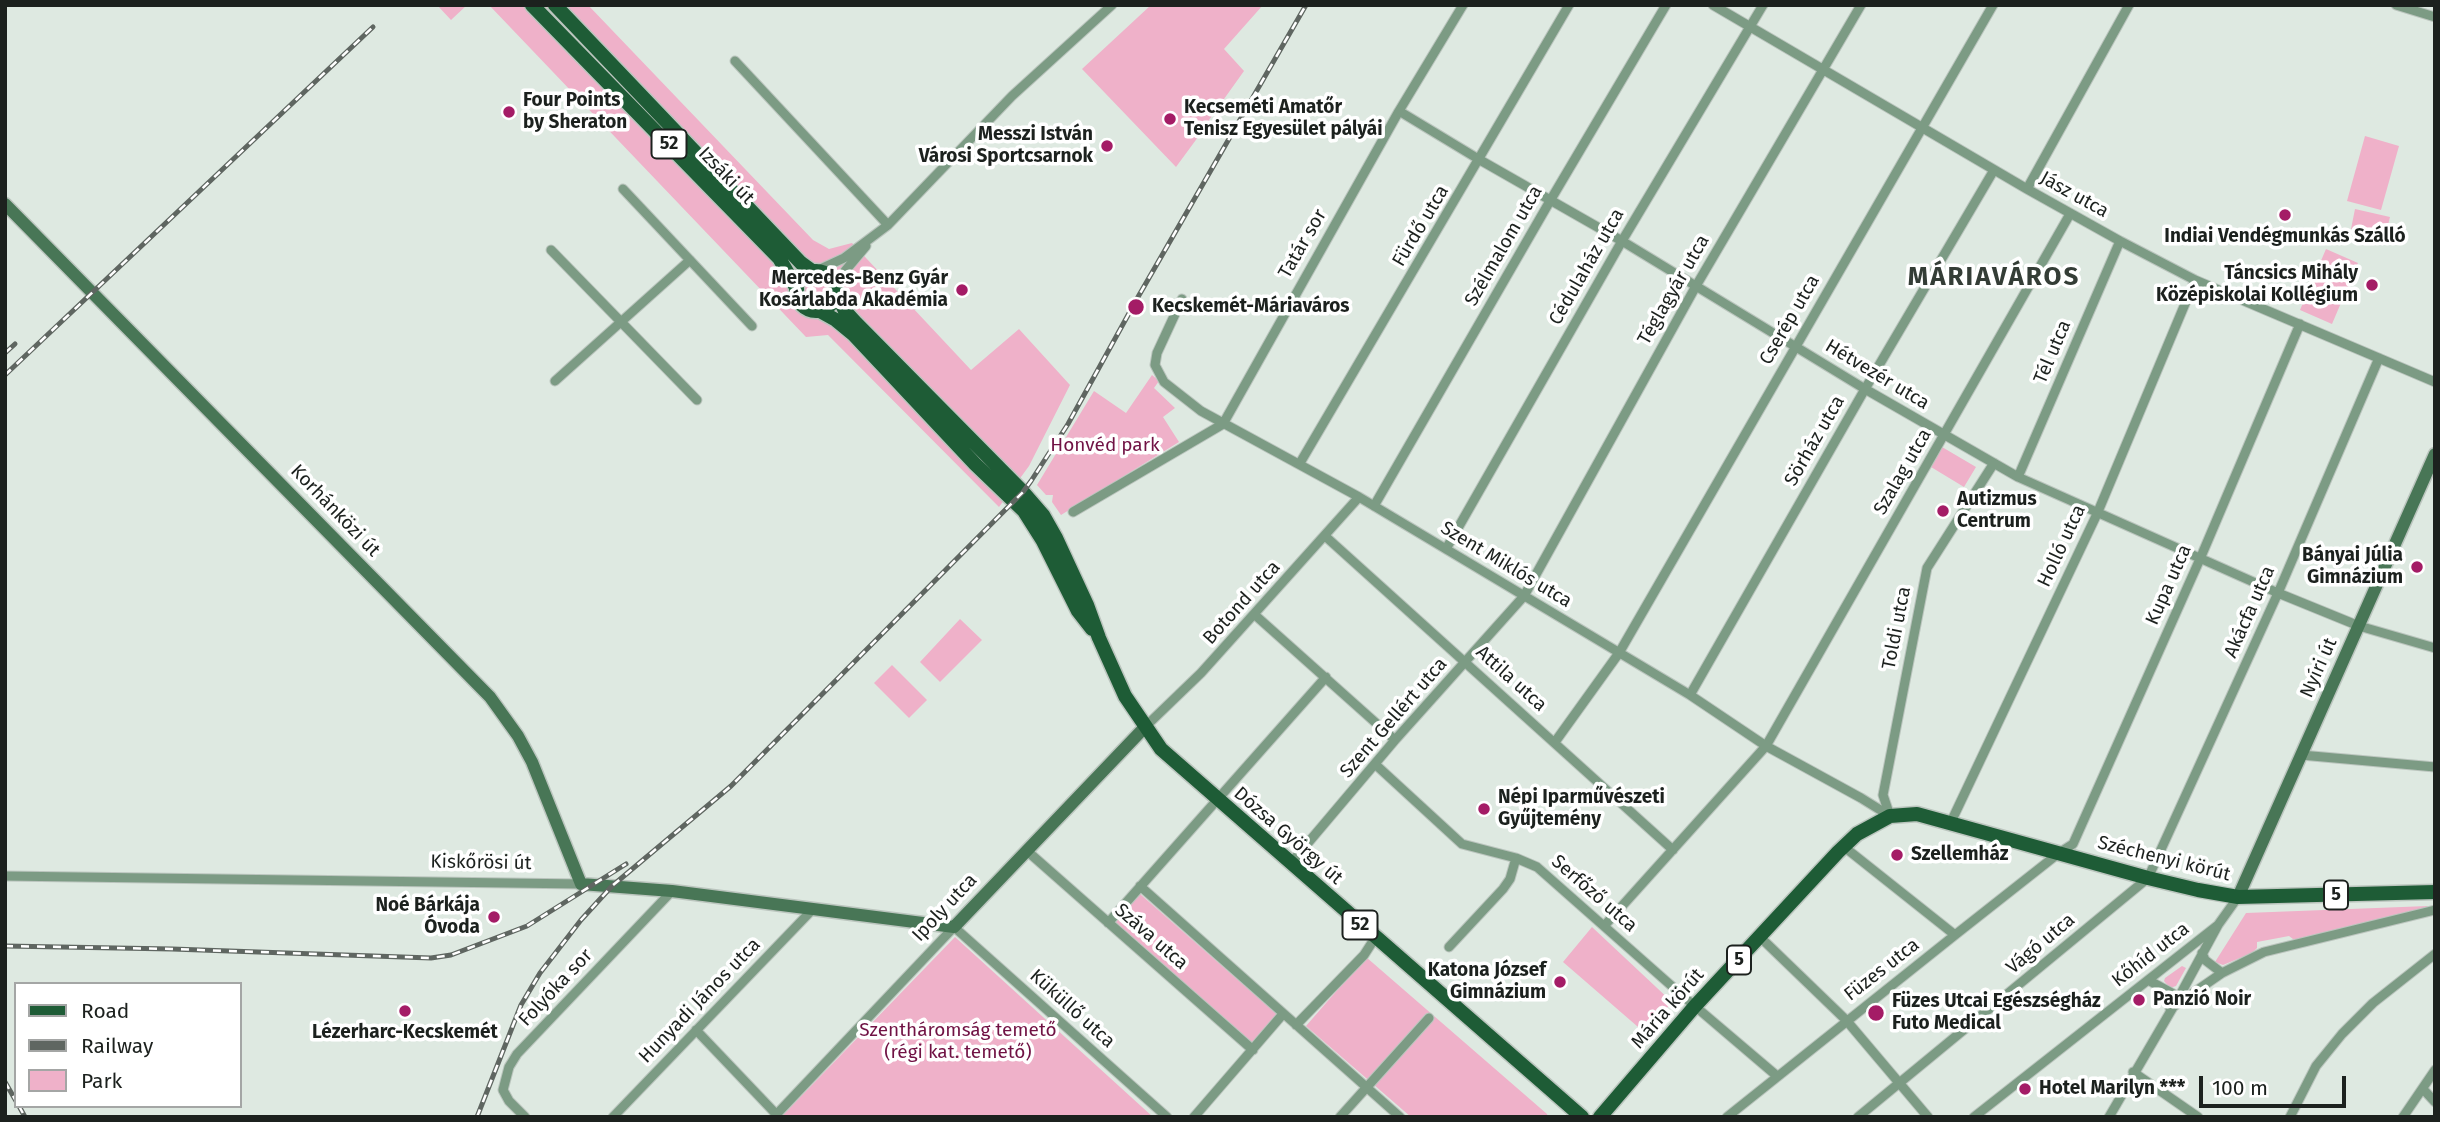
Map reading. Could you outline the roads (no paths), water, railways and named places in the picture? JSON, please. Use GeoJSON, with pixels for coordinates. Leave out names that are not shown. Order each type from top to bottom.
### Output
{"type":"FeatureCollection","features":[{"type":"Feature","properties":{"kind":"main road","name":"Izsáki út"},"geometry":{"type":"LineString","coordinates":[[532,5],[779,258],[797,289]]}},
{"type":"Feature","properties":{"kind":"main road","name":"Izsáki út"},"geometry":{"type":"LineString","coordinates":[[555,5],[801,263],[814,271]]}},
{"type":"Feature","properties":{"kind":"main road"},"geometry":{"type":"LineString","coordinates":[[797,289],[801,278],[814,271]]}},
{"type":"Feature","properties":{"kind":"main road","name":"52"},"geometry":{"type":"LineString","coordinates":[[814,271],[831,277],[850,317],[1023,492],[1043,528]]}},
{"type":"Feature","properties":{"kind":"main road","name":"52"},"geometry":{"type":"LineString","coordinates":[[797,289],[801,303],[836,320],[853,334],[975,464],[1043,528]]}},
{"type":"Feature","properties":{"kind":"main road"},"geometry":{"type":"LineString","coordinates":[[818,310],[831,304],[836,291]]}},
{"type":"Feature","properties":{"kind":"main road","name":"Dózsa György út"},"geometry":{"type":"LineString","coordinates":[[1043,528],[1087,605],[1125,696],[1161,749],[1582,1117]]}},
{"type":"Feature","properties":{"kind":"main road","name":"Széchenyi körút"},"geometry":{"type":"LineString","coordinates":[[1890,816],[1917,814],[2148,878],[2238,897],[2435,891]]}},
{"type":"Feature","properties":{"kind":"main road","name":"Mária körút"},"geometry":{"type":"LineString","coordinates":[[1600,1117],[1695,1006],[1843,846],[1857,834],[1890,816]]}},
{"type":"Feature","properties":{"kind":"street"},"geometry":{"type":"LineString","coordinates":[[814,271],[844,258],[888,225],[1012,96],[1112,5]]}},
{"type":"Feature","properties":{"kind":"street","name":"Tatár sor"},"geometry":{"type":"LineString","coordinates":[[1223,424],[1399,111],[1463,5]]}},
{"type":"Feature","properties":{"kind":"street","name":"Fürdő utca"},"geometry":{"type":"LineString","coordinates":[[1300,463],[1569,5]]}},
{"type":"Feature","properties":{"kind":"street","name":"Szélmalom utca"},"geometry":{"type":"LineString","coordinates":[[1374,506],[1666,5]]}},
{"type":"Feature","properties":{"kind":"street","name":"Jász utca"},"geometry":{"type":"LineString","coordinates":[[1713,5],[2026,189],[2120,241],[2195,280],[2435,382]]}},
{"type":"Feature","properties":{"kind":"street","name":"Cédulaház utca"},"geometry":{"type":"LineString","coordinates":[[1446,549],[1622,241],[1763,5]]}},
{"type":"Feature","properties":{"kind":"street","name":"Téglagyár utca"},"geometry":{"type":"LineString","coordinates":[[1524,596],[1696,286],[1861,5]]}},
{"type":"Feature","properties":{"kind":"street","name":"Cserép utca"},"geometry":{"type":"LineString","coordinates":[[1555,741],[1619,653],[1993,5]]}},
{"type":"Feature","properties":{"kind":"street"},"geometry":{"type":"LineString","coordinates":[[2026,189],[2129,5]]}},
{"type":"Feature","properties":{"kind":"street"},"geometry":{"type":"LineString","coordinates":[[2396,5],[2435,17]]}},
{"type":"Feature","properties":{"kind":"street"},"geometry":{"type":"LineString","coordinates":[[735,61],[888,225]]}},
{"type":"Feature","properties":{"kind":"street","name":"Hétvezér utca"},"geometry":{"type":"LineString","coordinates":[[1399,111],[1622,241],[1865,389],[2018,477],[2278,593],[2359,626],[2435,648]]}},
{"type":"Feature","properties":{"kind":"street","name":"Sörház utca"},"geometry":{"type":"LineString","coordinates":[[1690,695],[1994,170]]}},
{"type":"Feature","properties":{"kind":"street"},"geometry":{"type":"LineString","coordinates":[[623,189],[752,326]]}},
{"type":"Feature","properties":{"kind":"street","name":"Korhánközi út"},"geometry":{"type":"LineString","coordinates":[[5,204],[490,697],[518,736],[532,762],[581,884]]}},
{"type":"Feature","properties":{"kind":"street","name":"Szalag utca"},"geometry":{"type":"LineString","coordinates":[[1605,925],[1766,747],[2070,214]]}},
{"type":"Feature","properties":{"kind":"street"},"geometry":{"type":"LineString","coordinates":[[836,291],[845,271],[874,237]]}},
{"type":"Feature","properties":{"kind":"street","name":"Tél utca"},"geometry":{"type":"LineString","coordinates":[[2018,477],[2120,241]]}},
{"type":"Feature","properties":{"kind":"street"},"geometry":{"type":"LineString","coordinates":[[551,250],[697,400]]}},
{"type":"Feature","properties":{"kind":"street"},"geometry":{"type":"LineString","coordinates":[[555,381],[690,260]]}},
{"type":"Feature","properties":{"kind":"street","name":"Holló utca"},"geometry":{"type":"LineString","coordinates":[[1951,822],[2097,514],[2195,280]]}},
{"type":"Feature","properties":{"kind":"street","name":"Szent Miklós utca"},"geometry":{"type":"LineString","coordinates":[[1182,299],[1154,360],[1164,382],[1201,411],[1359,497],[1690,695],[1766,747],[1890,816]]}},
{"type":"Feature","properties":{"kind":"street","name":"Kupa utca"},"geometry":{"type":"LineString","coordinates":[[2059,853],[2073,844],[2200,559],[2300,324]]}},
{"type":"Feature","properties":{"kind":"street","name":"Akácfa utca"},"geometry":{"type":"LineString","coordinates":[[2148,878],[2278,593],[2379,358]]}},
{"type":"Feature","properties":{"kind":"street"},"geometry":{"type":"LineString","coordinates":[[1073,512],[1223,424]]}},
{"type":"Feature","properties":{"kind":"street","name":"Nyíri út"},"geometry":{"type":"LineString","coordinates":[[2238,897],[2435,454]]}},
{"type":"Feature","properties":{"kind":"street","name":"Toldi utca"},"geometry":{"type":"LineString","coordinates":[[1890,816],[1883,795],[1927,568],[1994,463]]}},
{"type":"Feature","properties":{"kind":"street","name":"Botond utca"},"geometry":{"type":"LineString","coordinates":[[1144,727],[1201,673],[1359,497]]}},
{"type":"Feature","properties":{"kind":"street","name":"Attila utca"},"geometry":{"type":"LineString","coordinates":[[1325,536],[1673,850]]}},
{"type":"Feature","properties":{"kind":"street","name":"Szent Gellért utca"},"geometry":{"type":"LineString","coordinates":[[1291,863],[1395,740],[1524,596]]}},
{"type":"Feature","properties":{"kind":"street"},"geometry":{"type":"LineString","coordinates":[[1255,615],[1395,740]]}},
{"type":"Feature","properties":{"kind":"street"},"geometry":{"type":"LineString","coordinates":[[1108,923],[1326,677]]}},
{"type":"Feature","properties":{"kind":"street","name":"Ipoly utca"},"geometry":{"type":"LineString","coordinates":[[775,1115],[1144,727]]}},
{"type":"Feature","properties":{"kind":"street"},"geometry":{"type":"LineString","coordinates":[[2301,755],[2435,767]]}},
{"type":"Feature","properties":{"kind":"street","name":"Serfőző utca"},"geometry":{"type":"LineString","coordinates":[[1376,765],[1462,844],[1516,858],[1537,867],[1777,1076]]}},
{"type":"Feature","properties":{"kind":"street"},"geometry":{"type":"LineString","coordinates":[[1843,846],[1955,935]]}},
{"type":"Feature","properties":{"kind":"street","name":"Száva utca"},"geometry":{"type":"LineString","coordinates":[[1026,850],[1253,1050]]}},
{"type":"Feature","properties":{"kind":"street","name":"Füzes utca"},"geometry":{"type":"LineString","coordinates":[[1727,1117],[2059,853]]}},
{"type":"Feature","properties":{"kind":"street"},"geometry":{"type":"LineString","coordinates":[[1449,947],[1503,889],[1510,879],[1516,858]]}},
{"type":"Feature","properties":{"kind":"street","name":"Kiskőrösi út"},"geometry":{"type":"LineString","coordinates":[[5,876],[581,884],[672,891],[954,927]]}},
{"type":"Feature","properties":{"kind":"street","name":"Vágó utca"},"geometry":{"type":"LineString","coordinates":[[1858,1117],[2148,878]]}},
{"type":"Feature","properties":{"kind":"street"},"geometry":{"type":"LineString","coordinates":[[1140,886],[1400,1117]]}},
{"type":"Feature","properties":{"kind":"street","name":"Folyóka sor"},"geometry":{"type":"LineString","coordinates":[[526,1117],[509,1101],[503,1090],[509,1067],[517,1054],[672,891]]}},
{"type":"Feature","properties":{"kind":"street"},"geometry":{"type":"LineString","coordinates":[[2109,1117],[2218,925],[2238,897]]}},
{"type":"Feature","properties":{"kind":"street","name":"Hunyadi János utca"},"geometry":{"type":"LineString","coordinates":[[613,1117],[812,910]]}},
{"type":"Feature","properties":{"kind":"street"},"geometry":{"type":"LineString","coordinates":[[2170,1009],[2221,973],[2264,952],[2435,910]]}},
{"type":"Feature","properties":{"kind":"street","name":"Kőhíd utca"},"geometry":{"type":"LineString","coordinates":[[1974,1117],[2218,925]]}},
{"type":"Feature","properties":{"kind":"street","name":"Küküllő utca"},"geometry":{"type":"LineString","coordinates":[[954,927],[1167,1117]]}},
{"type":"Feature","properties":{"kind":"street"},"geometry":{"type":"LineString","coordinates":[[1760,937],[1846,1020],[1928,1117]]}},
{"type":"Feature","properties":{"kind":"street"},"geometry":{"type":"LineString","coordinates":[[1296,1025],[1361,958],[1375,938]]}},
{"type":"Feature","properties":{"kind":"street"},"geometry":{"type":"LineString","coordinates":[[2202,953],[2221,973]]}},
{"type":"Feature","properties":{"kind":"street"},"geometry":{"type":"LineString","coordinates":[[2290,1117],[2316,1066],[2342,1034],[2373,1003],[2435,954]]}},
{"type":"Feature","properties":{"kind":"street"},"geometry":{"type":"LineString","coordinates":[[2148,980],[2179,997]]}},
{"type":"Feature","properties":{"kind":"street"},"geometry":{"type":"LineString","coordinates":[[1194,1117],[1283,1014]]}},
{"type":"Feature","properties":{"kind":"street"},"geometry":{"type":"LineString","coordinates":[[1340,1117],[1429,1018]]}},
{"type":"Feature","properties":{"kind":"street"},"geometry":{"type":"LineString","coordinates":[[696,1030],[775,1115]]}},
{"type":"Feature","properties":{"kind":"street"},"geometry":{"type":"LineString","coordinates":[[2403,1117],[2435,1070]]}},
{"type":"Feature","properties":{"kind":"street"},"geometry":{"type":"LineString","coordinates":[[2133,1072],[2198,1117]]}},
{"type":"Feature","properties":{"kind":"street"},"geometry":{"type":"LineString","coordinates":[[2423,1089],[2435,1102]]}},
{"type":"Feature","properties":{"kind":"railway"},"geometry":{"type":"LineString","coordinates":[[477,1117],[521,1005],[540,973],[581,920],[612,886],[731,786],[1023,492],[1068,424],[1306,5]]}},
{"type":"Feature","properties":{"kind":"railway"},"geometry":{"type":"LineString","coordinates":[[5,375],[373,27]]}},
{"type":"Feature","properties":{"kind":"railway"},"geometry":{"type":"LineString","coordinates":[[5,353],[15,344]]}},
{"type":"Feature","properties":{"kind":"railway"},"geometry":{"type":"LineString","coordinates":[[5,946],[431,958],[451,955],[527,926],[626,864]]}},
{"type":"Feature","properties":{"kind":"railway"},"geometry":{"type":"LineString","coordinates":[[5,1082],[14,1098]]}},
{"type":"Feature","properties":{"kind":"railway"},"geometry":{"type":"LineString","coordinates":[[20,1108],[25,1117]]}},
{"type":"Feature","properties":{"kind":"place","name":"Four Points by Sheraton"},"geometry":{"type":"Point","coordinates":[509,112]}},
{"type":"Feature","properties":{"kind":"place","name":"Kecseméti Amatőr Tenisz Egyesület pályái"},"geometry":{"type":"Point","coordinates":[1170,119]}},
{"type":"Feature","properties":{"kind":"place","name":"Messzi István Városi Sportcsarnok"},"geometry":{"type":"Point","coordinates":[1107,146]}},
{"type":"Feature","properties":{"kind":"place","name":"Indiai Vendégmunkás Szálló"},"geometry":{"type":"Point","coordinates":[2285,215]}},
{"type":"Feature","properties":{"kind":"place","name":"Táncsics Mihály Középiskolai Kollégium"},"geometry":{"type":"Point","coordinates":[2372,285]}},
{"type":"Feature","properties":{"kind":"place","name":"Mercedes-Benz Gyár Kosárlabda Akadémia"},"geometry":{"type":"Point","coordinates":[962,290]}},
{"type":"Feature","properties":{"kind":"place","name":"Kecskemét-Máriaváros"},"geometry":{"type":"Point","coordinates":[1136,307]}},
{"type":"Feature","properties":{"kind":"place","name":"Autizmus Centrum"},"geometry":{"type":"Point","coordinates":[1943,511]}},
{"type":"Feature","properties":{"kind":"place","name":"Bányai Júlia Gimnázium"},"geometry":{"type":"Point","coordinates":[2417,567]}},
{"type":"Feature","properties":{"kind":"place","name":"Népi Iparművészeti Gyűjtemény"},"geometry":{"type":"Point","coordinates":[1484,809]}},
{"type":"Feature","properties":{"kind":"place","name":"Szellemház"},"geometry":{"type":"Point","coordinates":[1897,855]}},
{"type":"Feature","properties":{"kind":"place","name":"Noé Bárkája Óvoda"},"geometry":{"type":"Point","coordinates":[494,917]}},
{"type":"Feature","properties":{"kind":"place","name":"Katona József Gimnázium"},"geometry":{"type":"Point","coordinates":[1560,982]}},
{"type":"Feature","properties":{"kind":"place","name":"Panzió Noir"},"geometry":{"type":"Point","coordinates":[2139,1000]}},
{"type":"Feature","properties":{"kind":"place","name":"Lézerharc-Kecskemét"},"geometry":{"type":"Point","coordinates":[405,1011]}},
{"type":"Feature","properties":{"kind":"place","name":"Füzes Utcai Egészségház Futo Medical"},"geometry":{"type":"Point","coordinates":[1876,1013]}},
{"type":"Feature","properties":{"kind":"place","name":"Hotel Marilyn ***"},"geometry":{"type":"Point","coordinates":[2025,1089]}},
{"type":"Feature","properties":{"kind":"district","name":"MÁRIAVÁROS"},"geometry":{"type":"Point","coordinates":[1994,278]}},
{"type":"Feature","properties":{"kind":"park label","name":"Honvéd park"},"geometry":{"type":"Point","coordinates":[1105,446]}},
{"type":"Feature","properties":{"kind":"park label","name":"Szentháromság temető (régi kat. temető)"},"geometry":{"type":"Point","coordinates":[958,1042]}}]}
